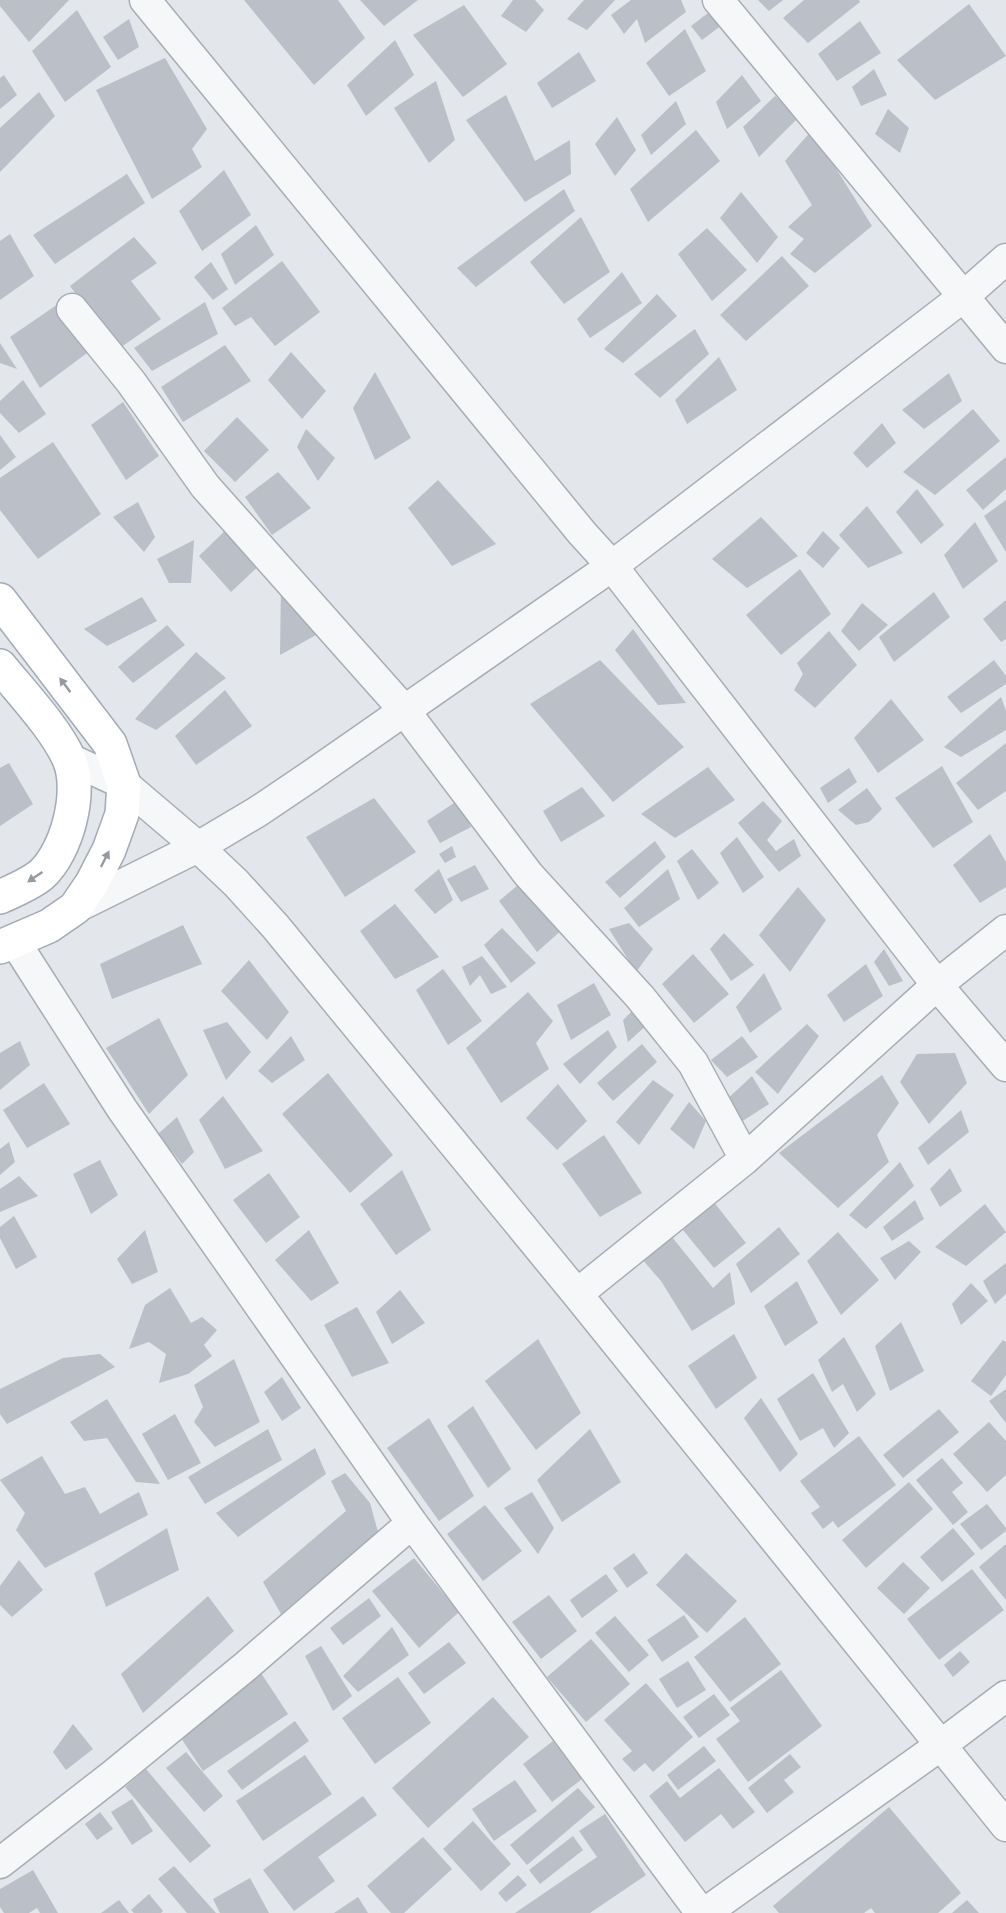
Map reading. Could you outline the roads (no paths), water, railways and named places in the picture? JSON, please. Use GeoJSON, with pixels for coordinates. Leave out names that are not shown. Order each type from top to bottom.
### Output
{"type":"FeatureCollection","features":[{"type":"Feature","properties":{"kind":"main road"},"geometry":{"type":"LineString","coordinates":[[0,600],[110,744],[124,784],[122,814],[110,850],[75,908],[49,926],[8,945]]}},
{"type":"Feature","properties":{"kind":"main road"},"geometry":{"type":"LineString","coordinates":[[0,666],[52,732],[70,759],[75,782],[73,808],[56,857],[40,875],[0,897]]}},
{"type":"Feature","properties":{"kind":"street"},"geometry":{"type":"LineString","coordinates":[[145,0],[582,533],[612,566],[937,985],[1006,1066]]}},
{"type":"Feature","properties":{"kind":"street"},"geometry":{"type":"LineString","coordinates":[[718,0],[1006,348]]}},
{"type":"Feature","properties":{"kind":"street"},"geometry":{"type":"LineString","coordinates":[[75,908],[198,847],[257,812],[612,566],[963,297],[1006,259]]}},
{"type":"Feature","properties":{"kind":"street"},"geometry":{"type":"LineString","coordinates":[[72,309],[131,382],[205,486],[404,710],[528,874],[640,997],[693,1063],[746,1159]]}},
{"type":"Feature","properties":{"kind":"street"},"geometry":{"type":"LineString","coordinates":[[70,759],[124,784],[198,847],[236,883],[275,926],[577,1294],[1006,1826]]}},
{"type":"Feature","properties":{"kind":"street"},"geometry":{"type":"LineString","coordinates":[[577,1294],[746,1159],[937,985],[1006,930]]}},
{"type":"Feature","properties":{"kind":"street"},"geometry":{"type":"LineString","coordinates":[[8,945],[412,1523],[703,1913],[941,1745],[1006,1696]]}},
{"type":"Feature","properties":{"kind":"street"},"geometry":{"type":"LineString","coordinates":[[0,1863],[246,1666],[412,1523]]}}]}
